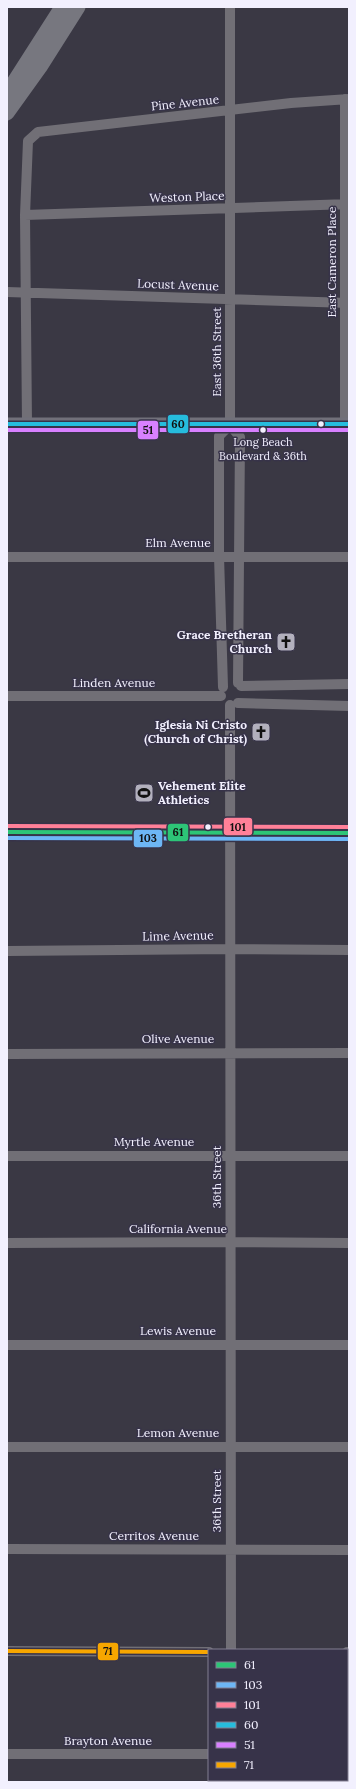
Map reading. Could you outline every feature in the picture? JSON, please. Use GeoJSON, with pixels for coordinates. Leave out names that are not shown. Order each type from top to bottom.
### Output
{"type":"FeatureCollection","features":[{"type":"Feature","properties":{"kind":"highway"},"geometry":{"type":"LineString","coordinates":[[8,77],[62,12]]}},
{"type":"Feature","properties":{"kind":"highway"},"geometry":{"type":"LineString","coordinates":[[7,93],[62,12]]}},
{"type":"Feature","properties":{"kind":"highway"},"geometry":{"type":"LineString","coordinates":[[7,111],[40,67],[62,12]]}},
{"type":"Feature","properties":{"kind":"main road"},"geometry":{"type":"LineString","coordinates":[[7,424],[347,424]]}},
{"type":"Feature","properties":{"kind":"main road"},"geometry":{"type":"LineString","coordinates":[[7,832],[349,833]]}},
{"type":"Feature","properties":{"kind":"street","name":"East 36th Street"},"geometry":{"type":"LineString","coordinates":[[230,7],[230,425]]}},
{"type":"Feature","properties":{"kind":"street","name":"Pine Avenue"},"geometry":{"type":"LineString","coordinates":[[25,215],[28,140],[38,132],[231,110],[347,99]]}},
{"type":"Feature","properties":{"kind":"street","name":"East Cameron Place"},"geometry":{"type":"LineString","coordinates":[[347,99],[347,424]]}},
{"type":"Feature","properties":{"kind":"street","name":"Weston Place"},"geometry":{"type":"LineString","coordinates":[[25,215],[347,204]]}},
{"type":"Feature","properties":{"kind":"street"},"geometry":{"type":"LineString","coordinates":[[25,215],[27,293],[27,424]]}},
{"type":"Feature","properties":{"kind":"street","name":"Locust Avenue"},"geometry":{"type":"LineString","coordinates":[[7,292],[347,304]]}},
{"type":"Feature","properties":{"kind":"street"},"geometry":{"type":"LineString","coordinates":[[234,704],[243,697],[244,693],[239,684],[240,437],[230,425],[219,436],[219,556],[222,691],[224,702],[234,704],[349,706]]}},
{"type":"Feature","properties":{"kind":"street","name":"Elm Avenue"},"geometry":{"type":"LineString","coordinates":[[7,557],[349,557]]}},
{"type":"Feature","properties":{"kind":"street"},"geometry":{"type":"LineString","coordinates":[[222,691],[231,682],[239,684],[349,684]]}},
{"type":"Feature","properties":{"kind":"street","name":"Linden Avenue"},"geometry":{"type":"LineString","coordinates":[[7,696],[222,691]]}},
{"type":"Feature","properties":{"kind":"street","name":"36th Street"},"geometry":{"type":"LineString","coordinates":[[230,1649],[229,1344],[231,1154],[231,833],[234,704]]}},
{"type":"Feature","properties":{"kind":"street","name":"Lime Avenue"},"geometry":{"type":"LineString","coordinates":[[7,951],[231,949],[349,950]]}},
{"type":"Feature","properties":{"kind":"street","name":"Olive Avenue"},"geometry":{"type":"LineString","coordinates":[[7,1054],[231,1052],[289,1054],[349,1053]]}},
{"type":"Feature","properties":{"kind":"street","name":"Myrtle Avenue"},"geometry":{"type":"LineString","coordinates":[[7,1156],[231,1154],[349,1156]]}},
{"type":"Feature","properties":{"kind":"street","name":"California Avenue"},"geometry":{"type":"LineString","coordinates":[[7,1243],[349,1243]]}},
{"type":"Feature","properties":{"kind":"street","name":"Lewis Avenue"},"geometry":{"type":"LineString","coordinates":[[7,1345],[349,1345]]}},
{"type":"Feature","properties":{"kind":"street","name":"Lemon Avenue"},"geometry":{"type":"LineString","coordinates":[[7,1447],[230,1446],[349,1448]]}},
{"type":"Feature","properties":{"kind":"street","name":"Cerritos Avenue"},"geometry":{"type":"LineString","coordinates":[[7,1549],[349,1550]]}},
{"type":"Feature","properties":{"kind":"street"},"geometry":{"type":"LineString","coordinates":[[7,1651],[208,1652]]}},
{"type":"Feature","properties":{"kind":"street","name":"Brayton Avenue"},"geometry":{"type":"LineString","coordinates":[[7,1754],[208,1754]]}},
{"type":"Feature","properties":{"kind":"transit line","name":"60"},"geometry":{"type":"LineString","coordinates":[[7,424],[349,424]]}},
{"type":"Feature","properties":{"kind":"transit line","name":"51"},"geometry":{"type":"LineString","coordinates":[[7,430],[349,430]]}},
{"type":"Feature","properties":{"kind":"transit line","name":"101"},"geometry":{"type":"LineString","coordinates":[[7,826],[349,827]]}},
{"type":"Feature","properties":{"kind":"transit line","name":"61"},"geometry":{"type":"LineString","coordinates":[[7,832],[349,833]]}},
{"type":"Feature","properties":{"kind":"transit line","name":"103"},"geometry":{"type":"LineString","coordinates":[[7,838],[349,839]]}},
{"type":"Feature","properties":{"kind":"transit line","name":"71"},"geometry":{"type":"LineString","coordinates":[[7,1651],[208,1652]]}},
{"type":"Feature","properties":{"kind":"place","name":"Long Beach Boulevard & 36th"},"geometry":{"type":"Point","coordinates":[263,430]}},
{"type":"Feature","properties":{"kind":"place","name":"Grace Bretheran Church"},"geometry":{"type":"Point","coordinates":[286,642]}},
{"type":"Feature","properties":{"kind":"place","name":"Iglesia Ni Cristo (Church of Christ)"},"geometry":{"type":"Point","coordinates":[261,732]}},
{"type":"Feature","properties":{"kind":"place","name":"Vehement Elite Athletics"},"geometry":{"type":"Point","coordinates":[144,793]}}]}
